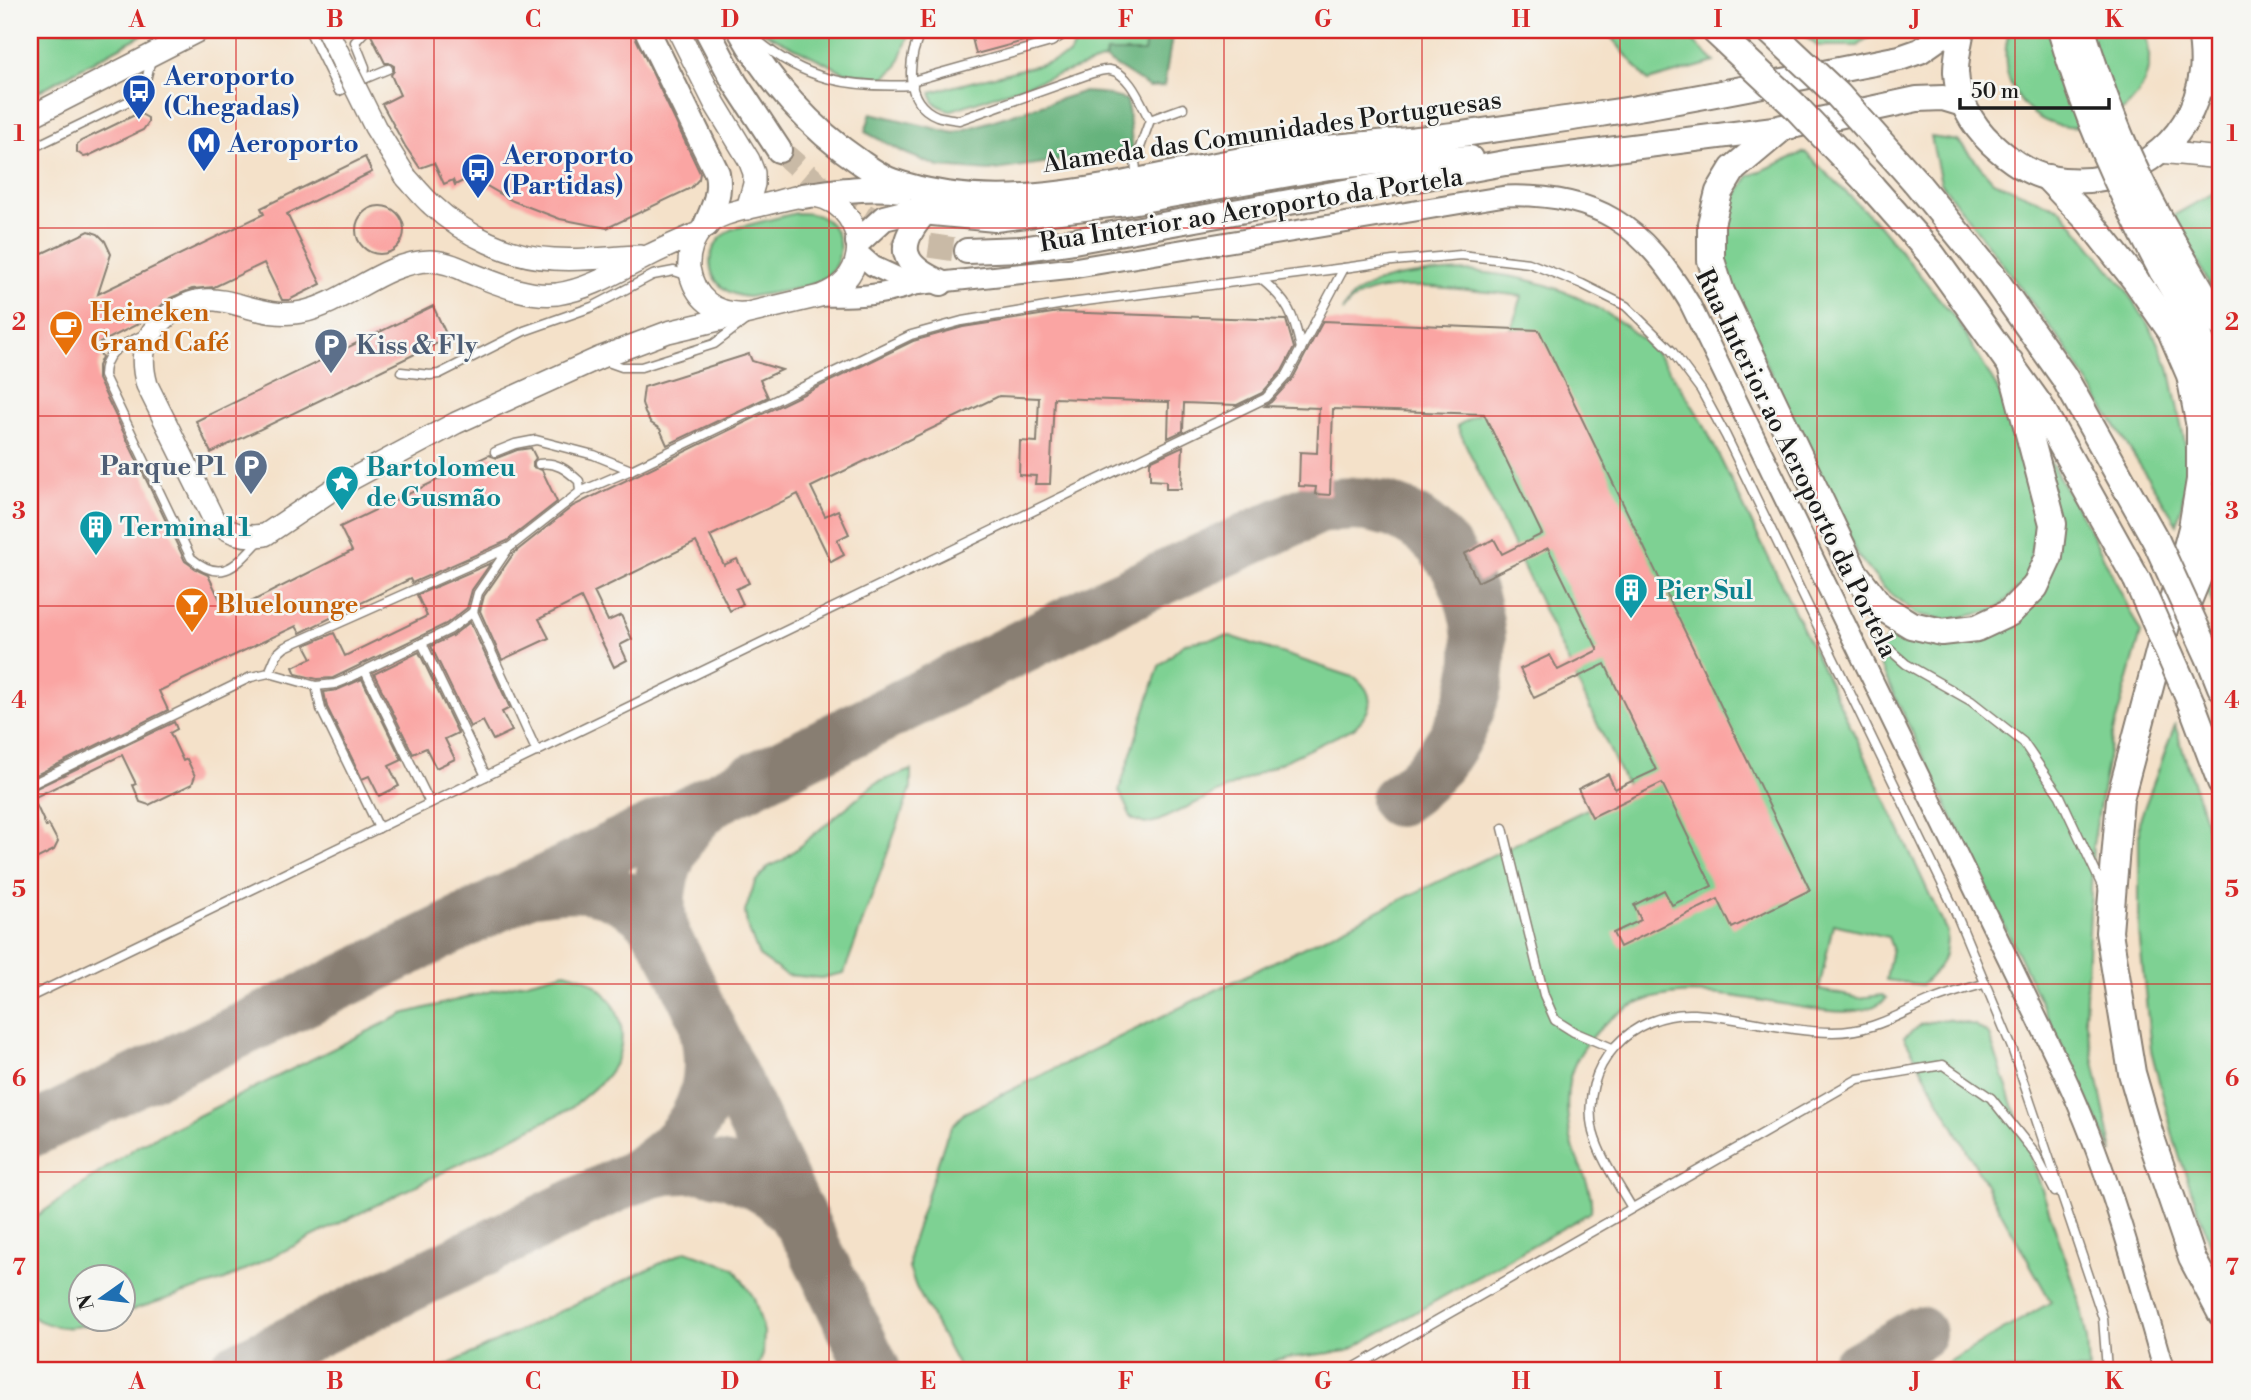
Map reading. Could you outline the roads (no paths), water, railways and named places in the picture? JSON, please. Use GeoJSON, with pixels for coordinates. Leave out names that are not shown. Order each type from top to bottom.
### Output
{"type":"FeatureCollection","features":[{"type":"Feature","properties":{"kind":"highway"},"geometry":{"type":"LineString","coordinates":[[1714,30],[1794,105],[1871,186],[1932,255],[2010,362],[2047,418],[2137,580],[2192,705],[2221,782]]}},
{"type":"Feature","properties":{"kind":"highway"},"geometry":{"type":"LineString","coordinates":[[1769,30],[1838,95],[1915,181],[1991,274],[2063,377],[2156,541],[2221,687]]}},
{"type":"Feature","properties":{"kind":"highway"},"geometry":{"type":"LineString","coordinates":[[2061,30],[2078,88],[2127,204],[2221,324]]}},
{"type":"Feature","properties":{"kind":"highway"},"geometry":{"type":"LineString","coordinates":[[2082,30],[2097,77],[2211,364],[2221,416]]}},
{"type":"Feature","properties":{"kind":"highway"},"geometry":{"type":"LineString","coordinates":[[1782,128],[1733,169],[1719,192],[1711,224],[1711,260],[1721,292],[1854,572],[1880,607],[1911,625],[1942,632],[1977,628],[2009,613],[2035,587],[2049,557],[2053,524],[2010,362]]}},
{"type":"Feature","properties":{"kind":"highway"},"geometry":{"type":"LineString","coordinates":[[2048,178],[2089,221],[2171,331],[2190,375],[2200,427],[2200,480],[2192,528],[2120,799],[2109,932],[2132,1073],[2150,1135],[2192,1258],[2221,1313]]}},
{"type":"Feature","properties":{"kind":"highway"},"geometry":{"type":"LineString","coordinates":[[2148,695],[2202,567],[2221,495]]}},
{"type":"Feature","properties":{"kind":"main road"},"geometry":{"type":"LineString","coordinates":[[153,52],[161,30]]}},
{"type":"Feature","properties":{"kind":"main road"},"geometry":{"type":"LineString","coordinates":[[30,117],[200,30]]}},
{"type":"Feature","properties":{"kind":"main road"},"geometry":{"type":"LineString","coordinates":[[327,30],[374,127],[406,177],[433,206],[463,228],[495,245],[551,260],[650,255]]}},
{"type":"Feature","properties":{"kind":"main road"},"geometry":{"type":"LineString","coordinates":[[647,30],[717,173],[719,184],[717,201],[689,255],[691,277]]}},
{"type":"Feature","properties":{"kind":"main road"},"geometry":{"type":"LineString","coordinates":[[678,30],[715,104],[749,160],[754,173],[754,184],[747,209]]}},
{"type":"Feature","properties":{"kind":"main road"},"geometry":{"type":"LineString","coordinates":[[707,30],[735,83],[779,149]]}},
{"type":"Feature","properties":{"kind":"main road","name":"Alameda das Comunidades Portuguesas"},"geometry":{"type":"LineString","coordinates":[[740,30],[749,47],[797,109],[841,149],[933,203],[1027,196],[1137,182],[1237,161],[1304,151],[1430,138],[1605,113],[1900,58],[1920,51],[1950,30]]}},
{"type":"Feature","properties":{"kind":"main road"},"geometry":{"type":"LineString","coordinates":[[1962,30],[1956,75],[1963,104],[1980,132],[2010,161],[2048,178],[2089,182],[2127,173],[2160,152],[2176,136],[2188,117],[2209,61]]}},
{"type":"Feature","properties":{"kind":"main road"},"geometry":{"type":"LineString","coordinates":[[2200,30],[2221,93]]}},
{"type":"Feature","properties":{"kind":"main road"},"geometry":{"type":"LineString","coordinates":[[967,251],[1021,249],[1068,242],[1505,163],[1782,128],[1917,99],[1943,98],[1963,104]]}},
{"type":"Feature","properties":{"kind":"main road"},"geometry":{"type":"LineString","coordinates":[[2160,152],[2221,158]]}},
{"type":"Feature","properties":{"kind":"main road"},"geometry":{"type":"LineString","coordinates":[[265,534],[251,537],[230,532],[214,520],[147,385],[142,367],[147,341],[154,329],[180,307],[208,298],[275,313],[301,312],[319,307],[392,271],[431,261],[452,265],[499,285],[522,291],[556,294],[596,282],[702,229],[716,218],[802,196],[879,187],[995,219],[1125,203],[1329,167],[1447,157],[1505,163]]}},
{"type":"Feature","properties":{"kind":"main road"},"geometry":{"type":"LineString","coordinates":[[802,196],[814,196],[835,204],[853,223],[858,248],[848,278],[833,291],[820,296]]}},
{"type":"Feature","properties":{"kind":"main road"},"geometry":{"type":"LineString","coordinates":[[858,248],[884,218],[933,203]]}},
{"type":"Feature","properties":{"kind":"main road"},"geometry":{"type":"LineString","coordinates":[[933,203],[909,231],[905,242],[912,265],[921,274],[941,283]]}},
{"type":"Feature","properties":{"kind":"main road","name":"Rua Interior ao Aeroporto da Portela"},"geometry":{"type":"LineString","coordinates":[[691,277],[702,296],[719,310],[730,314],[752,311]]}},
{"type":"Feature","properties":{"kind":"main road","name":"Rua Interior ao Aeroporto da Portela"},"geometry":{"type":"LineString","coordinates":[[265,534],[335,488],[456,423],[599,358],[668,332],[820,296]]}},
{"type":"Feature","properties":{"kind":"street","name":"Rua Interior ao Aeroporto da Portela"},"geometry":{"type":"LineString","coordinates":[[820,296],[857,297],[891,293],[914,285],[1073,268],[1505,196],[1531,195],[1584,204],[1610,215],[1630,228],[1652,248],[1672,273],[1689,302],[2070,1087],[2094,1142],[2118,1211],[2164,1370]]}},
{"type":"Feature","properties":{"kind":"street"},"geometry":{"type":"LineString","coordinates":[[858,248],[873,266],[914,285]]}},
{"type":"Feature","properties":{"kind":"lane"},"geometry":{"type":"LineString","coordinates":[[309,30],[338,91],[388,69]]}},
{"type":"Feature","properties":{"kind":"lane"},"geometry":{"type":"LineString","coordinates":[[365,79],[365,67],[355,42],[366,30]]}},
{"type":"Feature","properties":{"kind":"lane"},"geometry":{"type":"LineString","coordinates":[[746,30],[777,56],[816,76],[859,86],[912,83],[1051,42],[1071,30]]}},
{"type":"Feature","properties":{"kind":"lane"},"geometry":{"type":"LineString","coordinates":[[922,30],[914,46],[912,83],[914,94],[922,106],[937,116],[959,120],[1092,73],[1110,70],[1123,77],[1150,120],[1135,161],[1137,182]]}},
{"type":"Feature","properties":{"kind":"lane"},"geometry":{"type":"LineString","coordinates":[[30,149],[131,100],[140,93],[145,86],[153,52]]}},
{"type":"Feature","properties":{"kind":"lane"},"geometry":{"type":"LineString","coordinates":[[669,104],[691,118]]}},
{"type":"Feature","properties":{"kind":"lane"},"geometry":{"type":"LineString","coordinates":[[1150,120],[1183,108]]}},
{"type":"Feature","properties":{"kind":"lane"},"geometry":{"type":"LineString","coordinates":[[269,673],[277,654],[285,647],[510,547],[580,492],[911,335],[962,321],[1070,303],[1393,261],[1461,255],[1529,263],[1582,284],[1626,306],[1671,349],[1701,390],[1726,436],[1947,893],[2012,1048],[2102,1318],[2107,1370]]}},
{"type":"Feature","properties":{"kind":"lane"},"geometry":{"type":"LineString","coordinates":[[30,997],[1266,398],[1287,375],[1343,268]]}},
{"type":"Feature","properties":{"kind":"lane"},"geometry":{"type":"LineString","coordinates":[[401,372],[439,374],[524,331],[592,307],[661,272],[674,271],[691,277]]}},
{"type":"Feature","properties":{"kind":"lane"},"geometry":{"type":"LineString","coordinates":[[1261,279],[1279,294],[1296,323],[1301,349]]}},
{"type":"Feature","properties":{"kind":"lane"},"geometry":{"type":"LineString","coordinates":[[154,329],[110,354],[105,362],[104,376],[191,558],[202,567],[220,571],[238,563],[265,534]]}},
{"type":"Feature","properties":{"kind":"lane"},"geometry":{"type":"LineString","coordinates":[[495,453],[515,444],[536,440],[594,455],[631,470]]}},
{"type":"Feature","properties":{"kind":"lane"},"geometry":{"type":"LineString","coordinates":[[539,464],[554,463],[570,472],[579,481],[580,492]]}},
{"type":"Feature","properties":{"kind":"lane"},"geometry":{"type":"LineString","coordinates":[[30,785],[251,677],[269,673],[316,686],[335,684],[449,630],[473,612],[478,593],[510,547]]}},
{"type":"Feature","properties":{"kind":"lane"},"geometry":{"type":"LineString","coordinates":[[473,612],[537,752]]}},
{"type":"Feature","properties":{"kind":"lane"},"geometry":{"type":"LineString","coordinates":[[422,643],[486,776]]}},
{"type":"Feature","properties":{"kind":"lane"},"geometry":{"type":"LineString","coordinates":[[1890,650],[1906,664],[1971,702],[2023,742],[2060,796],[2111,906]]}},
{"type":"Feature","properties":{"kind":"lane"},"geometry":{"type":"LineString","coordinates":[[365,671],[430,803]]}},
{"type":"Feature","properties":{"kind":"lane"},"geometry":{"type":"LineString","coordinates":[[316,686],[321,709],[379,828]]}},
{"type":"Feature","properties":{"kind":"lane"},"geometry":{"type":"LineString","coordinates":[[1503,828],[1544,995],[1555,1020],[1574,1032],[1612,1048]]}},
{"type":"Feature","properties":{"kind":"lane"},"geometry":{"type":"LineString","coordinates":[[1632,1208],[1603,1156],[1593,1131],[1591,1103],[1598,1072],[1612,1048],[1631,1031],[1662,1017],[1694,1014],[1832,1032],[1865,1029],[1939,998],[1984,984]]}},
{"type":"Feature","properties":{"kind":"lane"},"geometry":{"type":"LineString","coordinates":[[1350,1370],[1858,1079],[1943,1065],[1991,1098],[2036,1155],[2067,1214]]}},
{"type":"Feature","properties":{"kind":"tunnel"},"geometry":{"type":"LineString","coordinates":[[779,150],[828,193],[892,231],[917,244],[967,251]]}},
{"type":"Feature","properties":{"kind":"place","name":"Aeroporto (Chegadas)"},"geometry":{"type":"Point","coordinates":[139,121]}},
{"type":"Feature","properties":{"kind":"place","name":"Aeroporto"},"geometry":{"type":"Point","coordinates":[204,173]}},
{"type":"Feature","properties":{"kind":"place","name":"Aeroporto (Partidas)"},"geometry":{"type":"Point","coordinates":[478,200]}},
{"type":"Feature","properties":{"kind":"place","name":"Heineken Grand Café"},"geometry":{"type":"Point","coordinates":[66,357]}},
{"type":"Feature","properties":{"kind":"place","name":"Kiss & Fly"},"geometry":{"type":"Point","coordinates":[331,375]}},
{"type":"Feature","properties":{"kind":"place","name":"Parque P1"},"geometry":{"type":"Point","coordinates":[251,496]}},
{"type":"Feature","properties":{"kind":"place","name":"Bartolomeu de Gusmão"},"geometry":{"type":"Point","coordinates":[342,512]}},
{"type":"Feature","properties":{"kind":"place","name":"Terminal 1"},"geometry":{"type":"Point","coordinates":[96,557]}},
{"type":"Feature","properties":{"kind":"place","name":"Pier Sul"},"geometry":{"type":"Point","coordinates":[1631,620]}},
{"type":"Feature","properties":{"kind":"place","name":"Bluelounge"},"geometry":{"type":"Point","coordinates":[192,634]}}]}
